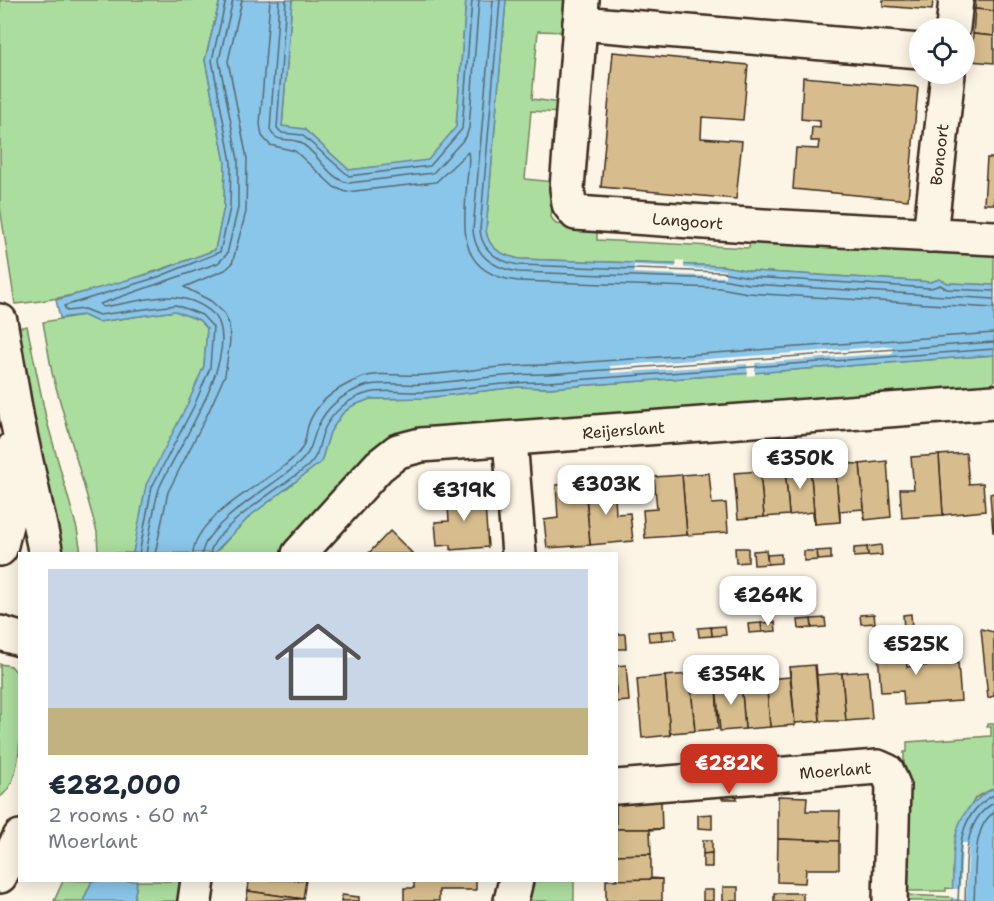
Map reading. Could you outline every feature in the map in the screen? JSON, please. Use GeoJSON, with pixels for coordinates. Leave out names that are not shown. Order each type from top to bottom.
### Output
{"type":"FeatureCollection","features":[{"type":"Feature","properties":{"kind":"street"},"geometry":{"type":"LineString","coordinates":[[954,18],[956,0]]}},
{"type":"Feature","properties":{"kind":"street","name":"Langoort"},"geometry":{"type":"LineString","coordinates":[[909,50],[581,12],[567,188],[569,204],[576,213],[994,238]]}},
{"type":"Feature","properties":{"kind":"street","name":"Bonoort"},"geometry":{"type":"LineString","coordinates":[[930,235],[947,84]]}},
{"type":"Feature","properties":{"kind":"street"},"geometry":{"type":"LineString","coordinates":[[1,327],[17,420],[46,552]]}},
{"type":"Feature","properties":{"kind":"street","name":"Reijerslant"},"geometry":{"type":"LineString","coordinates":[[301,552],[379,466],[398,451],[421,445],[994,402]]}},
{"type":"Feature","properties":{"kind":"street"},"geometry":{"type":"LineString","coordinates":[[0,549],[8,517],[17,420]]}},
{"type":"Feature","properties":{"kind":"street"},"geometry":{"type":"LineString","coordinates":[[510,439],[519,552]]}},
{"type":"Feature","properties":{"kind":"street"},"geometry":{"type":"LineString","coordinates":[[0,633],[18,638]]}},
{"type":"Feature","properties":{"kind":"street","name":"Moerlant"},"geometry":{"type":"LineString","coordinates":[[618,787],[879,767],[887,771],[892,785],[890,901]]}},
{"type":"Feature","properties":{"kind":"street"},"geometry":{"type":"LineString","coordinates":[[0,837],[18,831]]}},
{"type":"Feature","properties":{"kind":"street"},"geometry":{"type":"LineString","coordinates":[[0,876],[18,841]]}},
{"type":"Feature","properties":{"kind":"street"},"geometry":{"type":"LineString","coordinates":[[195,901],[198,882]]}},
{"type":"Feature","properties":{"kind":"street"},"geometry":{"type":"LineString","coordinates":[[511,901],[516,882]]}},
{"type":"Feature","properties":{"kind":"green space"},"geometry":{"type":"Polygon","coordinates":[[[0,0],[220,0],[205,60],[225,162],[224,207],[215,250],[91,291],[15,304],[0,207],[0,0]]]}},
{"type":"Feature","properties":{"kind":"green space"},"geometry":{"type":"Polygon","coordinates":[[[292,0],[466,0],[456,128],[428,161],[349,170],[304,129],[282,127],[292,0]]]}},
{"type":"Feature","properties":{"kind":"green space"},"geometry":{"type":"Polygon","coordinates":[[[506,0],[569,0],[567,32],[538,31],[532,99],[561,103],[560,113],[531,111],[525,179],[554,182],[551,217],[556,224],[597,227],[597,240],[749,248],[751,236],[994,250],[994,285],[948,283],[939,279],[932,282],[750,271],[723,266],[519,259],[502,253],[490,242],[486,230],[506,0]]]}},
{"type":"Feature","properties":{"kind":"green space"},"geometry":{"type":"Polygon","coordinates":[[[175,311],[199,320],[207,328],[204,366],[142,514],[133,552],[98,552],[97,532],[52,373],[43,322],[83,315],[98,322],[175,311]]]}},
{"type":"Feature","properties":{"kind":"green space"},"geometry":{"type":"Polygon","coordinates":[[[27,326],[46,418],[77,529],[81,552],[54,552],[16,328],[27,326]]]}},
{"type":"Feature","properties":{"kind":"green space"},"geometry":{"type":"Polygon","coordinates":[[[994,355],[994,386],[386,444],[282,552],[216,552],[250,516],[321,462],[330,432],[342,414],[352,406],[370,399],[425,398],[518,387],[548,388],[994,355]]]}},
{"type":"Feature","properties":{"kind":"green space"},"geometry":{"type":"Polygon","coordinates":[[[0,664],[11,666],[18,674],[18,758],[9,788],[0,797],[0,664]]]}},
{"type":"Feature","properties":{"kind":"green space"},"geometry":{"type":"Polygon","coordinates":[[[987,724],[994,724],[994,788],[975,798],[956,835],[953,889],[908,891],[909,869],[903,868],[904,752],[907,752],[907,742],[991,736],[991,727],[987,727],[987,724]]]}},
{"type":"Feature","properties":{"kind":"green space"},"geometry":{"type":"Polygon","coordinates":[[[62,882],[92,882],[83,901],[54,901],[62,882]]]}},
{"type":"Feature","properties":{"kind":"green space"},"geometry":{"type":"Polygon","coordinates":[[[137,882],[187,882],[184,901],[134,901],[137,882]]]}},
{"type":"Feature","properties":{"kind":"green space"},"geometry":{"type":"Polygon","coordinates":[[[526,882],[574,882],[574,901],[521,901],[526,882]]]}},
{"type":"Feature","properties":{"kind":"green space"},"geometry":{"type":"Polygon","coordinates":[[[902,895],[952,897],[952,901],[902,901],[902,895]]]}},
{"type":"Feature","properties":{"kind":"water"},"geometry":{"type":"Polygon","coordinates":[[[220,0],[292,0],[282,126],[304,129],[349,170],[428,160],[456,127],[466,0],[506,0],[486,230],[487,237],[497,250],[519,259],[723,266],[750,271],[931,282],[939,279],[948,283],[994,285],[994,355],[548,388],[518,387],[425,398],[370,399],[352,406],[342,414],[330,432],[321,462],[250,516],[215,552],[133,552],[146,485],[188,403],[204,366],[207,328],[199,320],[175,311],[98,322],[83,315],[60,318],[56,300],[156,272],[215,250],[224,207],[225,162],[205,60],[220,0]]]}},
{"type":"Feature","properties":{"kind":"water"},"geometry":{"type":"Polygon","coordinates":[[[994,788],[994,901],[952,901],[954,851],[960,822],[978,798],[994,788]]]}},
{"type":"Feature","properties":{"kind":"water"},"geometry":{"type":"Polygon","coordinates":[[[92,882],[137,882],[134,901],[83,901],[92,882]]]}},
{"type":"Feature","properties":{"kind":"pier"},"geometry":{"type":"Polygon","coordinates":[[[677,260],[684,261],[684,268],[725,270],[725,277],[634,273],[634,265],[676,267],[677,260]]]}},
{"type":"Feature","properties":{"kind":"pier"},"geometry":{"type":"Polygon","coordinates":[[[892,346],[893,353],[755,363],[755,375],[748,376],[747,364],[611,373],[610,366],[892,346]]]}},
{"type":"Feature","properties":{"kind":"pier"},"geometry":{"type":"Polygon","coordinates":[[[962,843],[969,843],[966,901],[949,897],[950,889],[960,889],[962,843]]]}},
{"type":"Feature","properties":{"kind":"building"},"geometry":{"type":"Polygon","coordinates":[[[883,0],[933,0],[932,10],[883,6],[883,0]]]}},
{"type":"Feature","properties":{"kind":"building"},"geometry":{"type":"Polygon","coordinates":[[[976,0],[994,0],[994,11],[975,9],[976,0]]]}},
{"type":"Feature","properties":{"kind":"building"},"geometry":{"type":"Polygon","coordinates":[[[975,9],[994,11],[994,36],[975,34],[975,9]]]}},
{"type":"Feature","properties":{"kind":"building"},"geometry":{"type":"Polygon","coordinates":[[[975,34],[994,36],[994,63],[975,61],[975,34]]]}},
{"type":"Feature","properties":{"kind":"building"},"geometry":{"type":"Polygon","coordinates":[[[613,52],[748,65],[743,120],[702,117],[701,138],[742,141],[736,199],[601,187],[613,52]]]}},
{"type":"Feature","properties":{"kind":"building"},"geometry":{"type":"Polygon","coordinates":[[[803,77],[918,87],[908,200],[793,189],[796,148],[818,149],[819,141],[811,141],[812,127],[820,128],[820,121],[801,119],[803,77]]]}},
{"type":"Feature","properties":{"kind":"building"},"geometry":{"type":"Polygon","coordinates":[[[987,158],[994,158],[994,204],[984,204],[987,158]]]}},
{"type":"Feature","properties":{"kind":"building"},"geometry":{"type":"Polygon","coordinates":[[[966,453],[969,484],[983,483],[985,511],[943,515],[939,455],[966,453]]]}},
{"type":"Feature","properties":{"kind":"building"},"geometry":{"type":"Polygon","coordinates":[[[939,455],[943,515],[902,518],[900,489],[914,489],[911,457],[939,455]]]}},
{"type":"Feature","properties":{"kind":"building"},"geometry":{"type":"Polygon","coordinates":[[[887,461],[891,517],[865,520],[860,464],[887,461]]]}},
{"type":"Feature","properties":{"kind":"building"},"geometry":{"type":"Polygon","coordinates":[[[835,463],[860,464],[865,520],[863,509],[840,511],[840,522],[835,463]]]}},
{"type":"Feature","properties":{"kind":"building"},"geometry":{"type":"Polygon","coordinates":[[[835,463],[840,522],[815,524],[810,465],[835,463]]]}},
{"type":"Feature","properties":{"kind":"building"},"geometry":{"type":"Polygon","coordinates":[[[810,465],[815,524],[813,512],[789,515],[785,467],[810,465]]]}},
{"type":"Feature","properties":{"kind":"building"},"geometry":{"type":"Polygon","coordinates":[[[785,467],[789,515],[764,517],[760,471],[784,470],[785,467]]]}},
{"type":"Feature","properties":{"kind":"building"},"geometry":{"type":"Polygon","coordinates":[[[760,471],[764,517],[738,519],[734,473],[760,471]]]}},
{"type":"Feature","properties":{"kind":"building"},"geometry":{"type":"Polygon","coordinates":[[[709,473],[712,504],[726,503],[728,532],[687,535],[682,475],[709,473]]]}},
{"type":"Feature","properties":{"kind":"building"},"geometry":{"type":"Polygon","coordinates":[[[682,475],[687,535],[645,538],[643,510],[657,509],[654,477],[682,475]]]}},
{"type":"Feature","properties":{"kind":"building"},"geometry":{"type":"Polygon","coordinates":[[[614,481],[616,514],[630,513],[633,541],[590,545],[585,483],[614,481]]]}},
{"type":"Feature","properties":{"kind":"building"},"geometry":{"type":"Polygon","coordinates":[[[585,483],[590,545],[547,548],[544,520],[558,518],[556,485],[585,483]]]}},
{"type":"Feature","properties":{"kind":"building"},"geometry":{"type":"Polygon","coordinates":[[[484,491],[488,547],[451,550],[451,545],[437,546],[435,522],[449,521],[447,494],[484,491]]]}},
{"type":"Feature","properties":{"kind":"building"},"geometry":{"type":"Polygon","coordinates":[[[994,493],[994,532],[993,532],[990,494],[994,493]]]}},
{"type":"Feature","properties":{"kind":"building"},"geometry":{"type":"Polygon","coordinates":[[[390,531],[411,552],[370,552],[390,531]]]}},
{"type":"Feature","properties":{"kind":"building"},"geometry":{"type":"Polygon","coordinates":[[[881,545],[882,555],[868,556],[867,547],[881,545]]]}},
{"type":"Feature","properties":{"kind":"building"},"geometry":{"type":"Polygon","coordinates":[[[867,547],[868,556],[854,557],[854,548],[867,547]]]}},
{"type":"Feature","properties":{"kind":"building"},"geometry":{"type":"Polygon","coordinates":[[[735,548],[748,548],[748,562],[736,563],[735,548]]]}},
{"type":"Feature","properties":{"kind":"building"},"geometry":{"type":"Polygon","coordinates":[[[766,550],[768,564],[754,565],[753,551],[766,550]]]}},
{"type":"Feature","properties":{"kind":"building"},"geometry":{"type":"Polygon","coordinates":[[[831,550],[831,559],[818,560],[817,551],[831,550]]]}},
{"type":"Feature","properties":{"kind":"building"},"geometry":{"type":"Polygon","coordinates":[[[804,551],[817,551],[818,560],[804,561],[804,551]]]}},
{"type":"Feature","properties":{"kind":"building"},"geometry":{"type":"Polygon","coordinates":[[[781,554],[781,563],[768,564],[767,555],[781,554]]]}},
{"type":"Feature","properties":{"kind":"building"},"geometry":{"type":"Polygon","coordinates":[[[874,614],[875,623],[861,624],[860,615],[874,614]]]}},
{"type":"Feature","properties":{"kind":"building"},"geometry":{"type":"Polygon","coordinates":[[[911,614],[912,628],[904,629],[903,615],[911,614]]]}},
{"type":"Feature","properties":{"kind":"building"},"geometry":{"type":"Polygon","coordinates":[[[825,618],[826,627],[812,628],[811,619],[825,618]]]}},
{"type":"Feature","properties":{"kind":"building"},"geometry":{"type":"Polygon","coordinates":[[[811,619],[812,628],[799,629],[798,620],[811,619]]]}},
{"type":"Feature","properties":{"kind":"building"},"geometry":{"type":"Polygon","coordinates":[[[775,622],[776,631],[762,632],[761,623],[775,622]]]}},
{"type":"Feature","properties":{"kind":"building"},"geometry":{"type":"Polygon","coordinates":[[[761,623],[762,632],[749,633],[748,624],[761,623]]]}},
{"type":"Feature","properties":{"kind":"building"},"geometry":{"type":"Polygon","coordinates":[[[725,626],[726,635],[712,636],[711,627],[725,626]]]}},
{"type":"Feature","properties":{"kind":"building"},"geometry":{"type":"Polygon","coordinates":[[[711,627],[712,636],[699,637],[698,628],[711,627]]]}},
{"type":"Feature","properties":{"kind":"building"},"geometry":{"type":"Polygon","coordinates":[[[981,629],[994,632],[994,696],[988,698],[981,629]]]}},
{"type":"Feature","properties":{"kind":"building"},"geometry":{"type":"Polygon","coordinates":[[[675,630],[676,639],[662,640],[661,631],[675,630]]]}},
{"type":"Feature","properties":{"kind":"building"},"geometry":{"type":"Polygon","coordinates":[[[661,631],[662,640],[649,641],[648,632],[661,631]]]}},
{"type":"Feature","properties":{"kind":"building"},"geometry":{"type":"Polygon","coordinates":[[[618,634],[625,634],[626,649],[618,649],[618,634]]]}},
{"type":"Feature","properties":{"kind":"building"},"geometry":{"type":"Polygon","coordinates":[[[904,637],[907,667],[958,663],[961,701],[904,705],[903,691],[881,692],[877,639],[904,637]]]}},
{"type":"Feature","properties":{"kind":"building"},"geometry":{"type":"Polygon","coordinates":[[[816,664],[817,675],[842,673],[846,721],[820,721],[816,664]]]}},
{"type":"Feature","properties":{"kind":"building"},"geometry":{"type":"Polygon","coordinates":[[[626,665],[629,701],[618,702],[618,666],[626,665]]]}},
{"type":"Feature","properties":{"kind":"building"},"geometry":{"type":"Polygon","coordinates":[[[815,665],[820,721],[796,723],[795,725],[790,667],[815,665]]]}},
{"type":"Feature","properties":{"kind":"building"},"geometry":{"type":"Polygon","coordinates":[[[789,667],[795,725],[770,727],[766,679],[790,677],[789,667]]]}},
{"type":"Feature","properties":{"kind":"building"},"geometry":{"type":"Polygon","coordinates":[[[868,671],[872,719],[846,721],[842,673],[868,671]]]}},
{"type":"Feature","properties":{"kind":"building"},"geometry":{"type":"Polygon","coordinates":[[[690,674],[695,731],[671,733],[670,735],[665,676],[690,674]]]}},
{"type":"Feature","properties":{"kind":"building"},"geometry":{"type":"Polygon","coordinates":[[[690,674],[692,685],[716,684],[718,729],[695,731],[690,674]]]}},
{"type":"Feature","properties":{"kind":"building"},"geometry":{"type":"Polygon","coordinates":[[[665,676],[670,735],[642,738],[637,679],[665,676]]]}},
{"type":"Feature","properties":{"kind":"building"},"geometry":{"type":"Polygon","coordinates":[[[766,679],[770,727],[745,729],[741,681],[766,679]]]}},
{"type":"Feature","properties":{"kind":"building"},"geometry":{"type":"Polygon","coordinates":[[[741,681],[745,729],[720,731],[716,684],[741,681]]]}},
{"type":"Feature","properties":{"kind":"building"},"geometry":{"type":"Polygon","coordinates":[[[722,790],[737,791],[737,799],[722,799],[722,790]]]}},
{"type":"Feature","properties":{"kind":"building"},"geometry":{"type":"Polygon","coordinates":[[[778,796],[807,797],[806,811],[840,811],[839,841],[778,839],[778,796]]]}},
{"type":"Feature","properties":{"kind":"building"},"geometry":{"type":"Polygon","coordinates":[[[661,801],[662,829],[618,829],[618,802],[661,801]]]}},
{"type":"Feature","properties":{"kind":"building"},"geometry":{"type":"Polygon","coordinates":[[[712,814],[712,829],[698,828],[698,815],[712,814]]]}},
{"type":"Feature","properties":{"kind":"building"},"geometry":{"type":"Polygon","coordinates":[[[618,829],[662,829],[650,830],[651,854],[618,855],[618,829]]]}},
{"type":"Feature","properties":{"kind":"building"},"geometry":{"type":"Polygon","coordinates":[[[778,839],[839,841],[839,869],[806,869],[805,883],[777,882],[778,839]]]}},
{"type":"Feature","properties":{"kind":"building"},"geometry":{"type":"Polygon","coordinates":[[[703,840],[712,840],[712,853],[703,854],[703,840]]]}},
{"type":"Feature","properties":{"kind":"building"},"geometry":{"type":"Polygon","coordinates":[[[712,853],[712,867],[703,867],[703,854],[712,853]]]}},
{"type":"Feature","properties":{"kind":"building"},"geometry":{"type":"Polygon","coordinates":[[[651,854],[651,878],[662,879],[618,880],[618,855],[651,854]]]}},
{"type":"Feature","properties":{"kind":"building"},"geometry":{"type":"Polygon","coordinates":[[[662,879],[662,901],[606,901],[606,882],[618,882],[618,880],[662,879]]]}},
{"type":"Feature","properties":{"kind":"building"},"geometry":{"type":"Polygon","coordinates":[[[249,882],[306,882],[303,899],[248,891],[249,882]]]}},
{"type":"Feature","properties":{"kind":"building"},"geometry":{"type":"Polygon","coordinates":[[[414,882],[476,882],[476,890],[439,890],[439,901],[404,901],[404,888],[414,888],[414,882]]]}},
{"type":"Feature","properties":{"kind":"building"},"geometry":{"type":"Polygon","coordinates":[[[723,887],[738,887],[738,901],[723,901],[723,887]]]}},
{"type":"Feature","properties":{"kind":"building"},"geometry":{"type":"Polygon","coordinates":[[[703,890],[713,890],[713,901],[703,901],[703,890]]]}},
{"type":"Feature","properties":{"kind":"building"},"geometry":{"type":"Polygon","coordinates":[[[248,891],[303,899],[246,901],[248,891]]]}},
{"type":"Feature","properties":{"kind":"building"},"geometry":{"type":"Polygon","coordinates":[[[774,893],[803,893],[803,901],[774,901],[774,893]]]}},
{"type":"Feature","properties":{"kind":"building"},"geometry":{"type":"Polygon","coordinates":[[[342,895],[359,897],[359,901],[341,901],[342,895]]]}}]}
